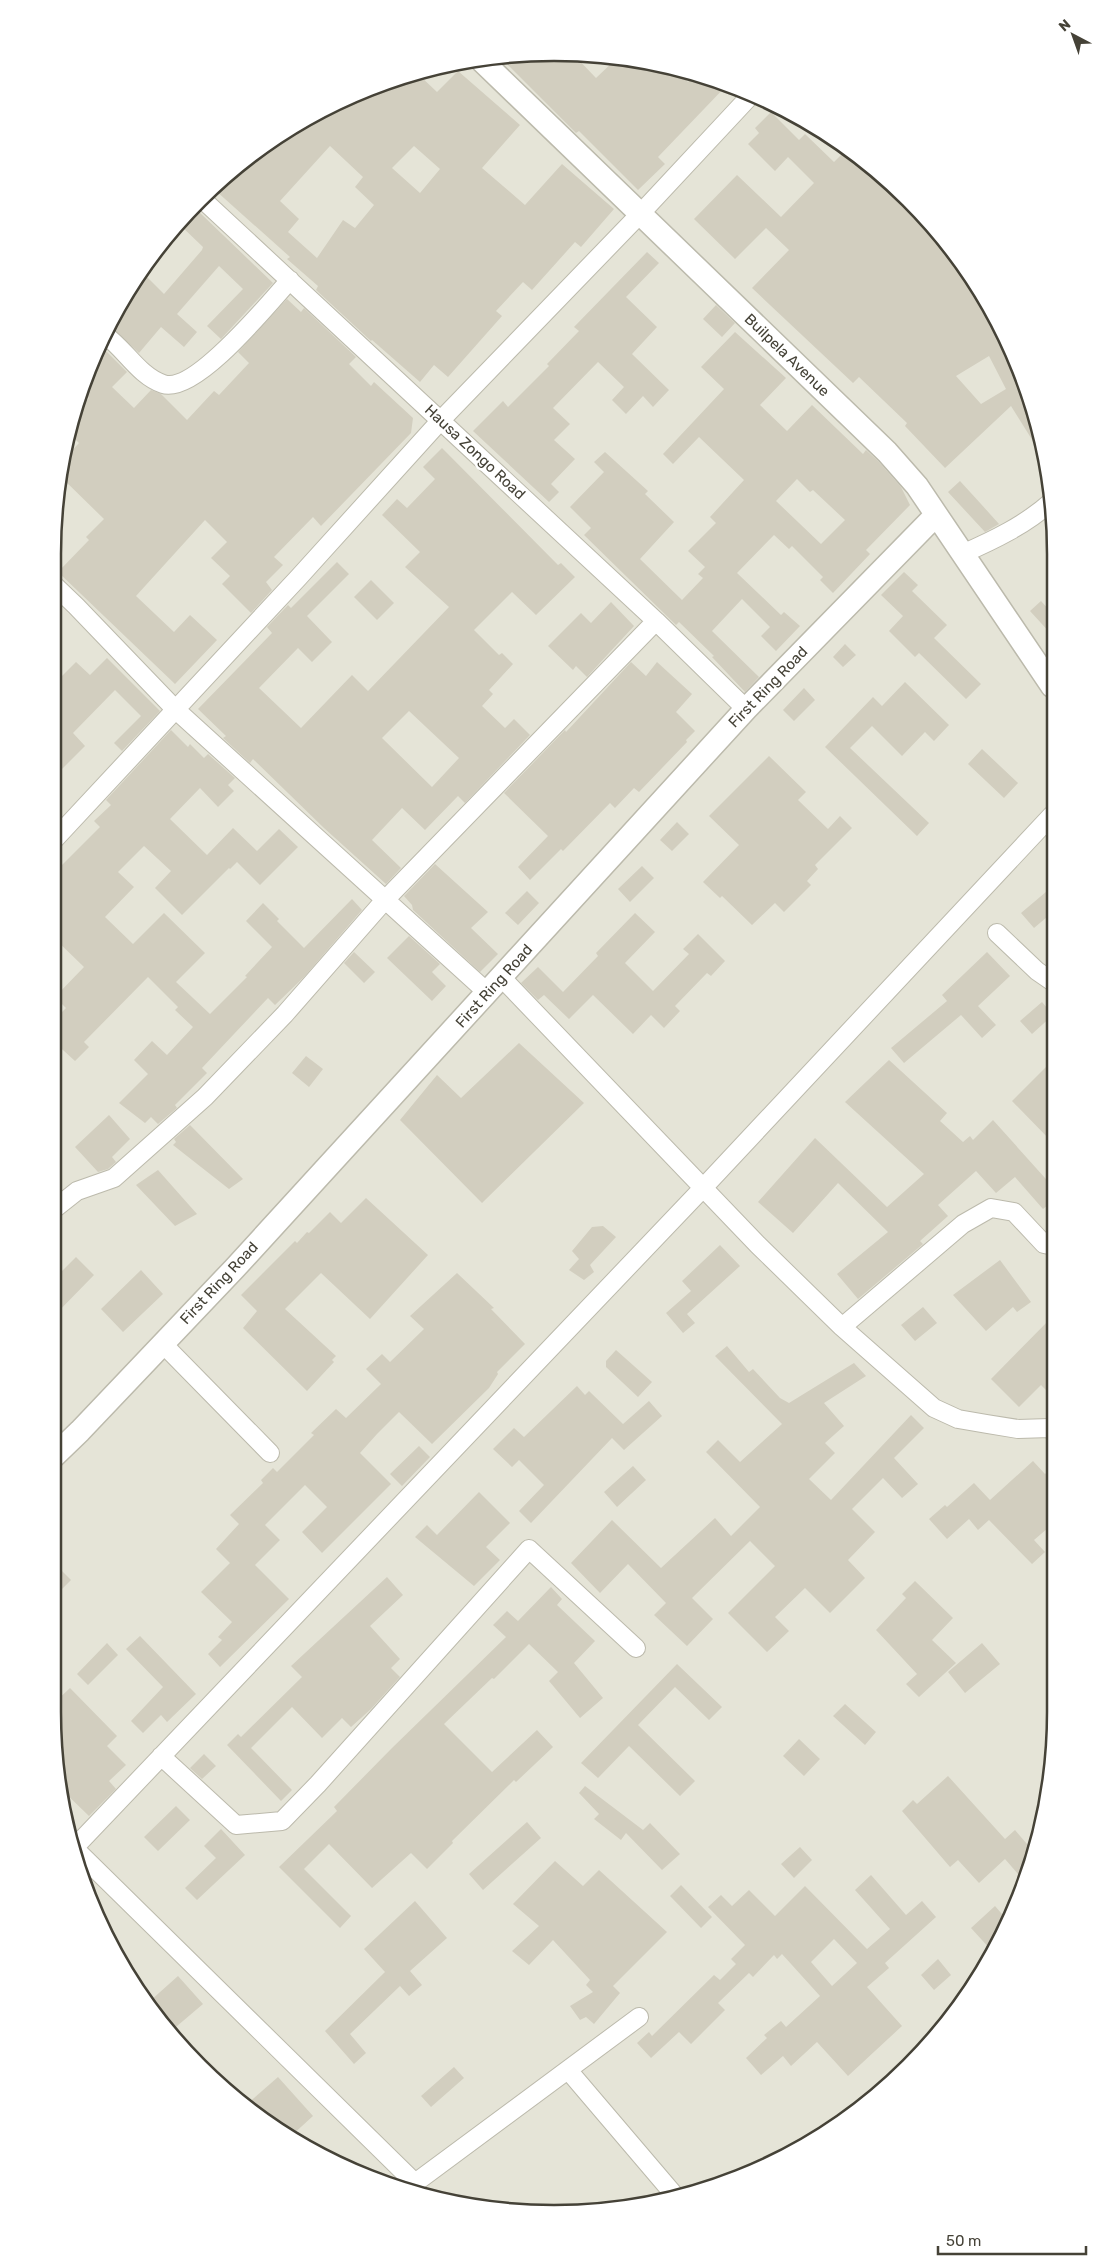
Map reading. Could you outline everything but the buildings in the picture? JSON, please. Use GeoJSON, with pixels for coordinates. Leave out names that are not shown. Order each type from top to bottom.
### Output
{"type":"FeatureCollection","features":[{"type":"Feature","properties":{"kind":"street","name":"Builpela Avenue"},"geometry":{"type":"LineString","coordinates":[[487,66],[887,452],[917,486],[1047,679]]}},
{"type":"Feature","properties":{"kind":"street"},"geometry":{"type":"LineString","coordinates":[[61,831],[299,577],[441,420],[641,213],[746,100]]}},
{"type":"Feature","properties":{"kind":"street","name":"Hausa Zongo Road"},"geometry":{"type":"LineString","coordinates":[[208,204],[656,621],[746,709]]}},
{"type":"Feature","properties":{"kind":"street"},"geometry":{"type":"LineString","coordinates":[[110,339],[149,377],[165,385],[184,383],[204,370],[234,342],[290,280]]}},
{"type":"Feature","properties":{"kind":"street"},"geometry":{"type":"LineString","coordinates":[[962,554],[999,538],[1045,508]]}},
{"type":"Feature","properties":{"kind":"street","name":"First Ring Road"},"geometry":{"type":"LineString","coordinates":[[61,1448],[163,1344],[495,986],[746,709],[936,514]]}},
{"type":"Feature","properties":{"kind":"street"},"geometry":{"type":"LineString","coordinates":[[61,592],[175,709],[384,901],[535,1015],[680,1162],[702,1189],[842,1327],[934,1408],[958,1419],[1018,1429],[1047,1428]]}},
{"type":"Feature","properties":{"kind":"street"},"geometry":{"type":"LineString","coordinates":[[61,1204],[77,1192],[114,1178],[205,1097],[285,1014],[384,901],[656,621]]}},
{"type":"Feature","properties":{"kind":"street"},"geometry":{"type":"LineString","coordinates":[[78,1841],[702,1189],[1047,820]]}},
{"type":"Feature","properties":{"kind":"street"},"geometry":{"type":"LineString","coordinates":[[997,933],[1037,971],[1047,978]]}},
{"type":"Feature","properties":{"kind":"street"},"geometry":{"type":"LineString","coordinates":[[842,1327],[963,1224],[992,1208],[1014,1212],[1044,1244],[1047,1245]]}},
{"type":"Feature","properties":{"kind":"street"},"geometry":{"type":"LineString","coordinates":[[163,1344],[270,1453]]}},
{"type":"Feature","properties":{"kind":"street"},"geometry":{"type":"LineString","coordinates":[[161,1756],[236,1825],[282,1821],[318,1784],[529,1548],[636,1648]]}},
{"type":"Feature","properties":{"kind":"street"},"geometry":{"type":"LineString","coordinates":[[83,1857],[416,2183],[639,2017]]}},
{"type":"Feature","properties":{"kind":"street"},"geometry":{"type":"LineString","coordinates":[[568,2070],[671,2190]]}},
{"type":"Feature","properties":{"kind":"shaded area"},"geometry":{"type":"Polygon","coordinates":[[[554,61],[618,65],[650,71],[712,87],[743,99],[800,127],[854,163],[902,206],[945,254],[981,308],[1009,365],[1030,426],[1043,490],[1047,554],[1047,1712],[1043,1776],[1037,1808],[1021,1870],[1009,1901],[996,1930],[964,1986],[924,2037],[879,2082],[854,2103],[800,2139],[772,2154],[712,2179],[650,2195],[586,2204],[522,2204],[490,2201],[426,2188],[396,2179],[336,2154],[308,2139],[254,2103],[229,2082],[184,2037],[144,1986],[112,1930],[99,1901],[78,1840],[65,1776],[62,1744],[61,554],[65,490],[71,458],[87,396],[99,365],[112,336],[144,280],[163,254],[206,206],[254,163],[280,144],[336,112],[365,99],[396,87],[458,71],[490,65],[554,61]]]}}]}
